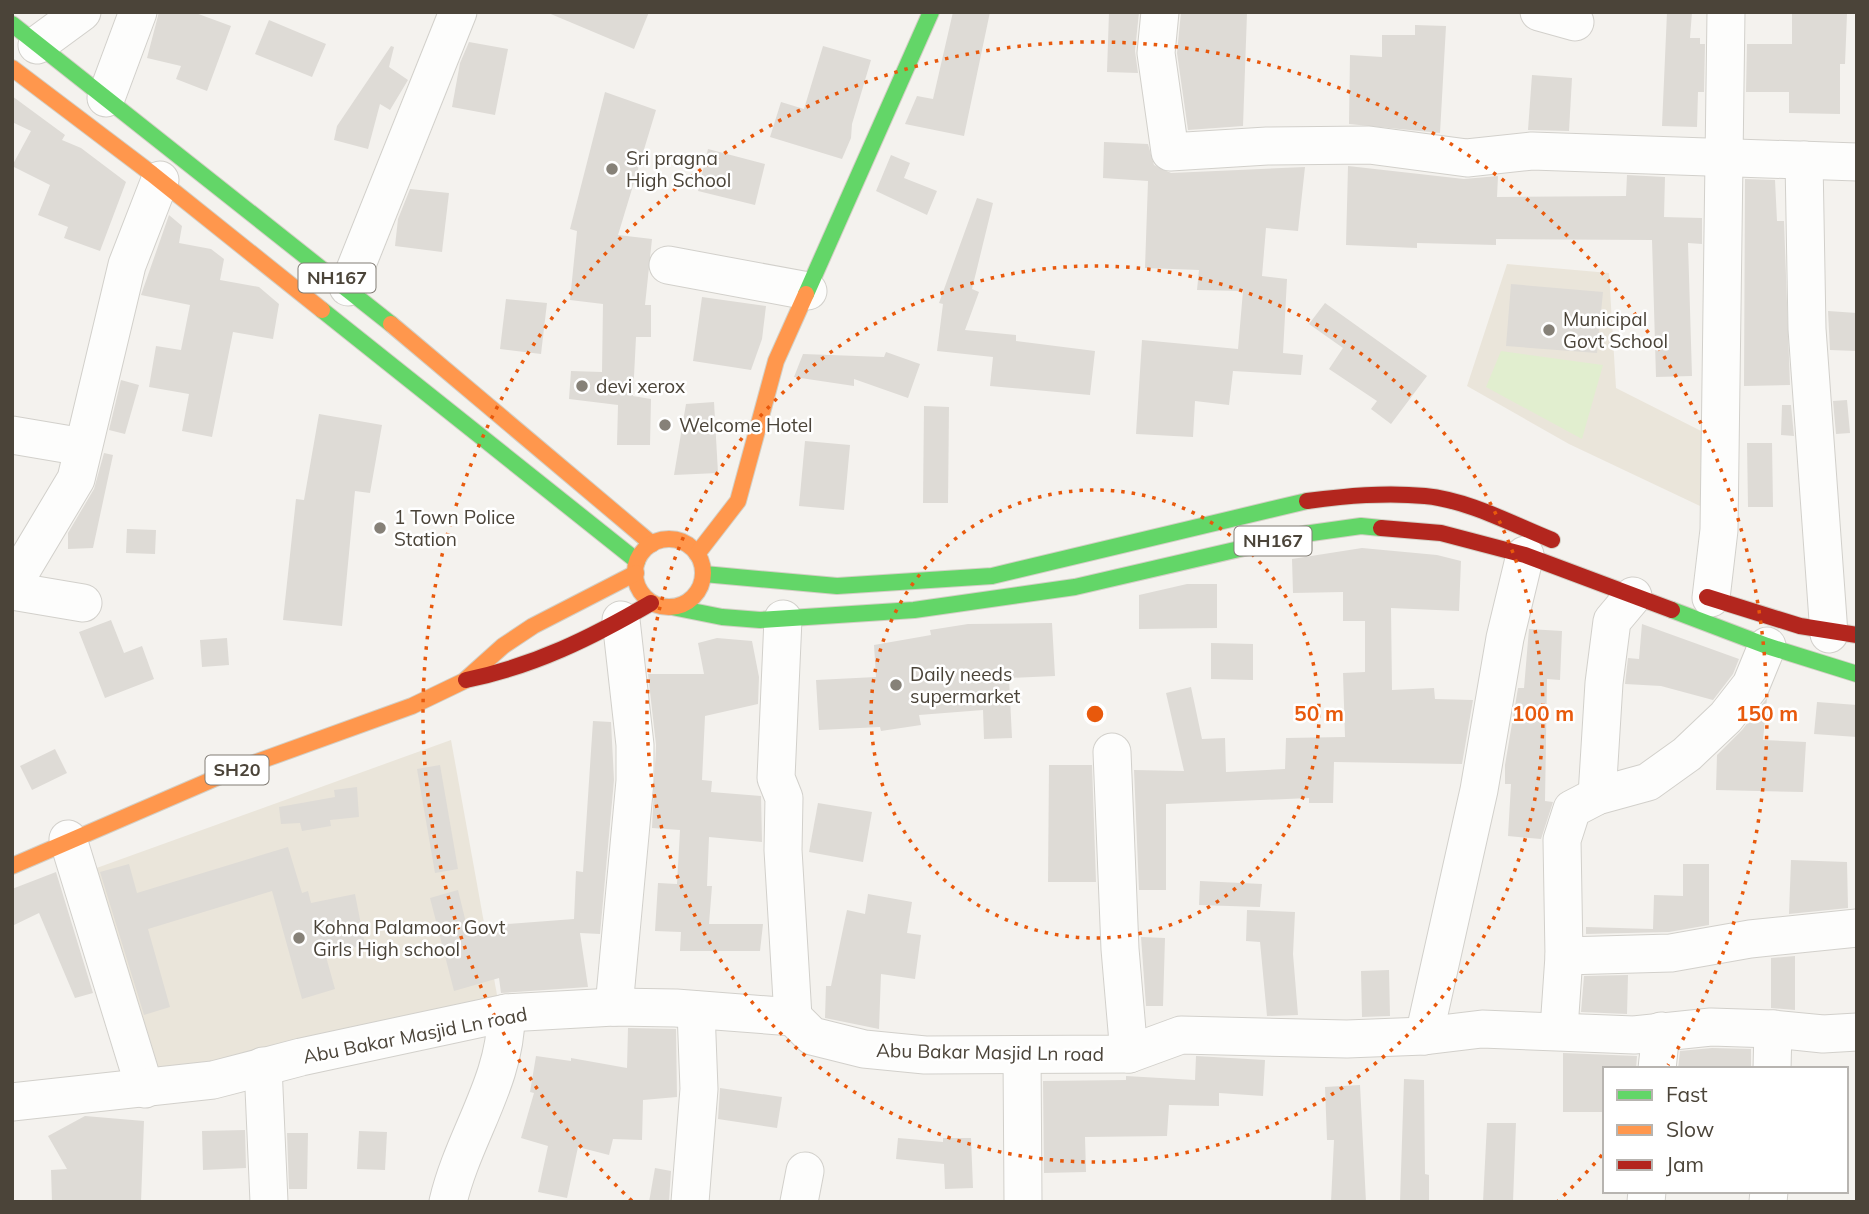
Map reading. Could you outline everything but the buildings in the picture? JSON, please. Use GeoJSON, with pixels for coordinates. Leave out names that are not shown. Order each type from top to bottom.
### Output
{"type":"FeatureCollection","features":[{"type":"Feature","properties":{"kind":"main road"},"geometry":{"type":"LineString","coordinates":[[697,554],[738,501],[776,360],[931,12]]}},
{"type":"Feature","properties":{"kind":"main road","name":"NH167"},"geometry":{"type":"LineString","coordinates":[[21,46],[106,98],[348,287],[652,544]]}},
{"type":"Feature","properties":{"kind":"main road","name":"NH167"},"geometry":{"type":"LineString","coordinates":[[21,46],[160,180],[637,567],[636,611],[672,607],[722,617],[783,619],[914,610],[1075,587],[1304,534],[1361,526],[1441,533],[1525,555],[1767,646],[1857,674]]}},
{"type":"Feature","properties":{"kind":"main road","name":"NH167"},"geometry":{"type":"LineString","coordinates":[[704,574],[837,586],[992,576],[1305,500],[1359,494],[1427,496],[1475,510],[1563,544]]}},
{"type":"Feature","properties":{"kind":"main road"},"geometry":{"type":"LineString","coordinates":[[637,567],[652,544],[664,539],[677,540],[697,554],[704,574],[698,591],[692,599],[672,607]]}},
{"type":"Feature","properties":{"kind":"main road","name":"SH20"},"geometry":{"type":"LineString","coordinates":[[464,681],[533,626],[637,567]]}},
{"type":"Feature","properties":{"kind":"main road"},"geometry":{"type":"LineString","coordinates":[[1700,594],[1843,634]]}},
{"type":"Feature","properties":{"kind":"main road","name":"SH20"},"geometry":{"type":"LineString","coordinates":[[12,866],[68,839],[233,771],[411,706],[464,681],[539,663],[578,645],[636,611]]}},
{"type":"Feature","properties":{"kind":"street"},"geometry":{"type":"LineString","coordinates":[[21,46],[82,12]]}},
{"type":"Feature","properties":{"kind":"street"},"geometry":{"type":"LineString","coordinates":[[106,98],[138,12]]}},
{"type":"Feature","properties":{"kind":"street"},"geometry":{"type":"LineString","coordinates":[[348,287],[458,12]]}},
{"type":"Feature","properties":{"kind":"street"},"geometry":{"type":"LineString","coordinates":[[1160,12],[1156,53],[1170,152],[1267,146],[1369,145],[1467,158],[1532,151],[1857,162]]}},
{"type":"Feature","properties":{"kind":"street"},"geometry":{"type":"LineString","coordinates":[[1539,12],[1575,22]]}},
{"type":"Feature","properties":{"kind":"street"},"geometry":{"type":"LineString","coordinates":[[1700,594],[1719,530],[1726,12]]}},
{"type":"Feature","properties":{"kind":"street"},"geometry":{"type":"LineString","coordinates":[[1804,160],[1807,329],[1843,634]]}},
{"type":"Feature","properties":{"kind":"street"},"geometry":{"type":"LineString","coordinates":[[83,603],[12,589],[26,538],[76,479],[127,265],[160,180]]}},
{"type":"Feature","properties":{"kind":"street"},"geometry":{"type":"LineString","coordinates":[[668,265],[808,291]]}},
{"type":"Feature","properties":{"kind":"street"},"geometry":{"type":"LineString","coordinates":[[12,435],[83,447]]}},
{"type":"Feature","properties":{"kind":"street"},"geometry":{"type":"LineString","coordinates":[[1424,1036],[1479,790],[1504,638],[1525,555]]}},
{"type":"Feature","properties":{"kind":"street"},"geometry":{"type":"LineString","coordinates":[[1597,796],[1604,683],[1612,621],[1633,596]]}},
{"type":"Feature","properties":{"kind":"street"},"geometry":{"type":"LineString","coordinates":[[614,1007],[635,781],[636,611]]}},
{"type":"Feature","properties":{"kind":"street"},"geometry":{"type":"LineString","coordinates":[[783,619],[776,778],[784,798],[783,850],[793,1017]]}},
{"type":"Feature","properties":{"kind":"street"},"geometry":{"type":"LineString","coordinates":[[1559,1029],[1564,956],[1562,839],[1572,809],[1597,796],[1648,782],[1687,754],[1726,717],[1751,685],[1767,646]]}},
{"type":"Feature","properties":{"kind":"street"},"geometry":{"type":"LineString","coordinates":[[1112,752],[1120,949],[1129,1054]]}},
{"type":"Feature","properties":{"kind":"street"},"geometry":{"type":"LineString","coordinates":[[68,839],[145,1089]]}},
{"type":"Feature","properties":{"kind":"street"},"geometry":{"type":"LineString","coordinates":[[1564,956],[1671,953],[1750,939],[1857,928]]}},
{"type":"Feature","properties":{"kind":"street","name":"Abu Bakar Masjid Ln road"},"geometry":{"type":"LineString","coordinates":[[12,1102],[213,1080],[263,1066],[506,1013],[614,1007],[793,1017],[811,1036],[864,1049],[925,1055],[1129,1054],[1181,1035],[1347,1039],[1424,1036],[1482,1029],[1559,1029],[1634,1035],[1661,1031],[1773,1029],[1823,1034],[1857,1032]]}},
{"type":"Feature","properties":{"kind":"street"},"geometry":{"type":"LineString","coordinates":[[691,1202],[699,1089],[696,1010]]}},
{"type":"Feature","properties":{"kind":"street"},"geometry":{"type":"LineString","coordinates":[[448,1202],[456,1169],[499,1066],[506,1036],[506,1013]]}},
{"type":"Feature","properties":{"kind":"street"},"geometry":{"type":"LineString","coordinates":[[1772,1067],[1773,1029]]}},
{"type":"Feature","properties":{"kind":"street"},"geometry":{"type":"LineString","coordinates":[[1657,1067],[1661,1031]]}},
{"type":"Feature","properties":{"kind":"street"},"geometry":{"type":"LineString","coordinates":[[1022,1055],[1023,1202]]}},
{"type":"Feature","properties":{"kind":"street"},"geometry":{"type":"LineString","coordinates":[[263,1066],[269,1202]]}},
{"type":"Feature","properties":{"kind":"shaded area","name":"Municipal Govt School"},"geometry":{"type":"Polygon","coordinates":[[[1507,264],[1609,273],[1616,388],[1711,436],[1700,506],[1569,444],[1467,386],[1507,264]]]}},
{"type":"Feature","properties":{"kind":"shaded area","name":"Kohna Palamoor Govt Girls High school"},"geometry":{"type":"Polygon","coordinates":[[[451,740],[499,1006],[154,1078],[91,870],[451,740]]]}},
{"type":"Feature","properties":{"kind":"green space"},"geometry":{"type":"Polygon","coordinates":[[[1501,351],[1603,365],[1582,439],[1486,387],[1501,351]]]}},
{"type":"Feature","properties":{"kind":"traffic: fast"},"geometry":{"type":"LineString","coordinates":[[806,294],[931,12]]}},
{"type":"Feature","properties":{"kind":"traffic: fast"},"geometry":{"type":"LineString","coordinates":[[12,24],[391,324]]}},
{"type":"Feature","properties":{"kind":"traffic: fast"},"geometry":{"type":"LineString","coordinates":[[322,310],[637,561]]}},
{"type":"Feature","properties":{"kind":"traffic: fast"},"geometry":{"type":"LineString","coordinates":[[704,574],[837,586],[992,576],[1307,501]]}},
{"type":"Feature","properties":{"kind":"traffic: fast"},"geometry":{"type":"LineString","coordinates":[[672,607],[722,617],[760,620],[914,610],[1075,587],[1304,534],[1361,526],[1381,528]]}},
{"type":"Feature","properties":{"kind":"traffic: fast"},"geometry":{"type":"LineString","coordinates":[[1672,610],[1767,646],[1857,674]]}},
{"type":"Feature","properties":{"kind":"traffic: slow"},"geometry":{"type":"LineString","coordinates":[[12,68],[152,174],[322,310]]}},
{"type":"Feature","properties":{"kind":"traffic: slow"},"geometry":{"type":"LineString","coordinates":[[697,554],[738,501],[776,361],[806,294]]}},
{"type":"Feature","properties":{"kind":"traffic: slow"},"geometry":{"type":"LineString","coordinates":[[391,324],[652,544]]}},
{"type":"Feature","properties":{"kind":"traffic: slow"},"geometry":{"type":"LineString","coordinates":[[669,539],[682,542],[693,549],[700,560],[703,573],[700,586],[693,597],[682,604],[669,607],[656,604],[645,597],[638,586],[635,573],[638,560],[645,549],[656,542],[669,539]]}},
{"type":"Feature","properties":{"kind":"traffic: slow"},"geometry":{"type":"LineString","coordinates":[[12,866],[232,771],[412,706],[464,681],[503,646],[533,626],[636,573]]}},
{"type":"Feature","properties":{"kind":"traffic: jam"},"geometry":{"type":"LineString","coordinates":[[1307,501],[1380,495],[1441,498],[1490,513],[1552,540]]}},
{"type":"Feature","properties":{"kind":"traffic: jam"},"geometry":{"type":"LineString","coordinates":[[1381,528],[1441,533],[1525,555],[1672,610]]}},
{"type":"Feature","properties":{"kind":"traffic: jam"},"geometry":{"type":"LineString","coordinates":[[1707,597],[1800,626],[1857,635]]}},
{"type":"Feature","properties":{"kind":"traffic: jam"},"geometry":{"type":"LineString","coordinates":[[466,680],[539,659],[606,628],[651,603]]}},
{"type":"Feature","properties":{"kind":"place","name":"Sri pragna High School"},"geometry":{"type":"Point","coordinates":[612,169]}},
{"type":"Feature","properties":{"kind":"place","name":"Municipal Govt School"},"geometry":{"type":"Point","coordinates":[1549,330]}},
{"type":"Feature","properties":{"kind":"place","name":"devi xerox"},"geometry":{"type":"Point","coordinates":[582,386]}},
{"type":"Feature","properties":{"kind":"place","name":"Welcome Hotel"},"geometry":{"type":"Point","coordinates":[665,425]}},
{"type":"Feature","properties":{"kind":"place","name":"1 Town Police Station"},"geometry":{"type":"Point","coordinates":[380,528]}},
{"type":"Feature","properties":{"kind":"place","name":"Daily needs supermarket"},"geometry":{"type":"Point","coordinates":[896,685]}},
{"type":"Feature","properties":{"kind":"place","name":"Kohna Palamoor Govt Girls High school"},"geometry":{"type":"Point","coordinates":[299,938]}}]}
